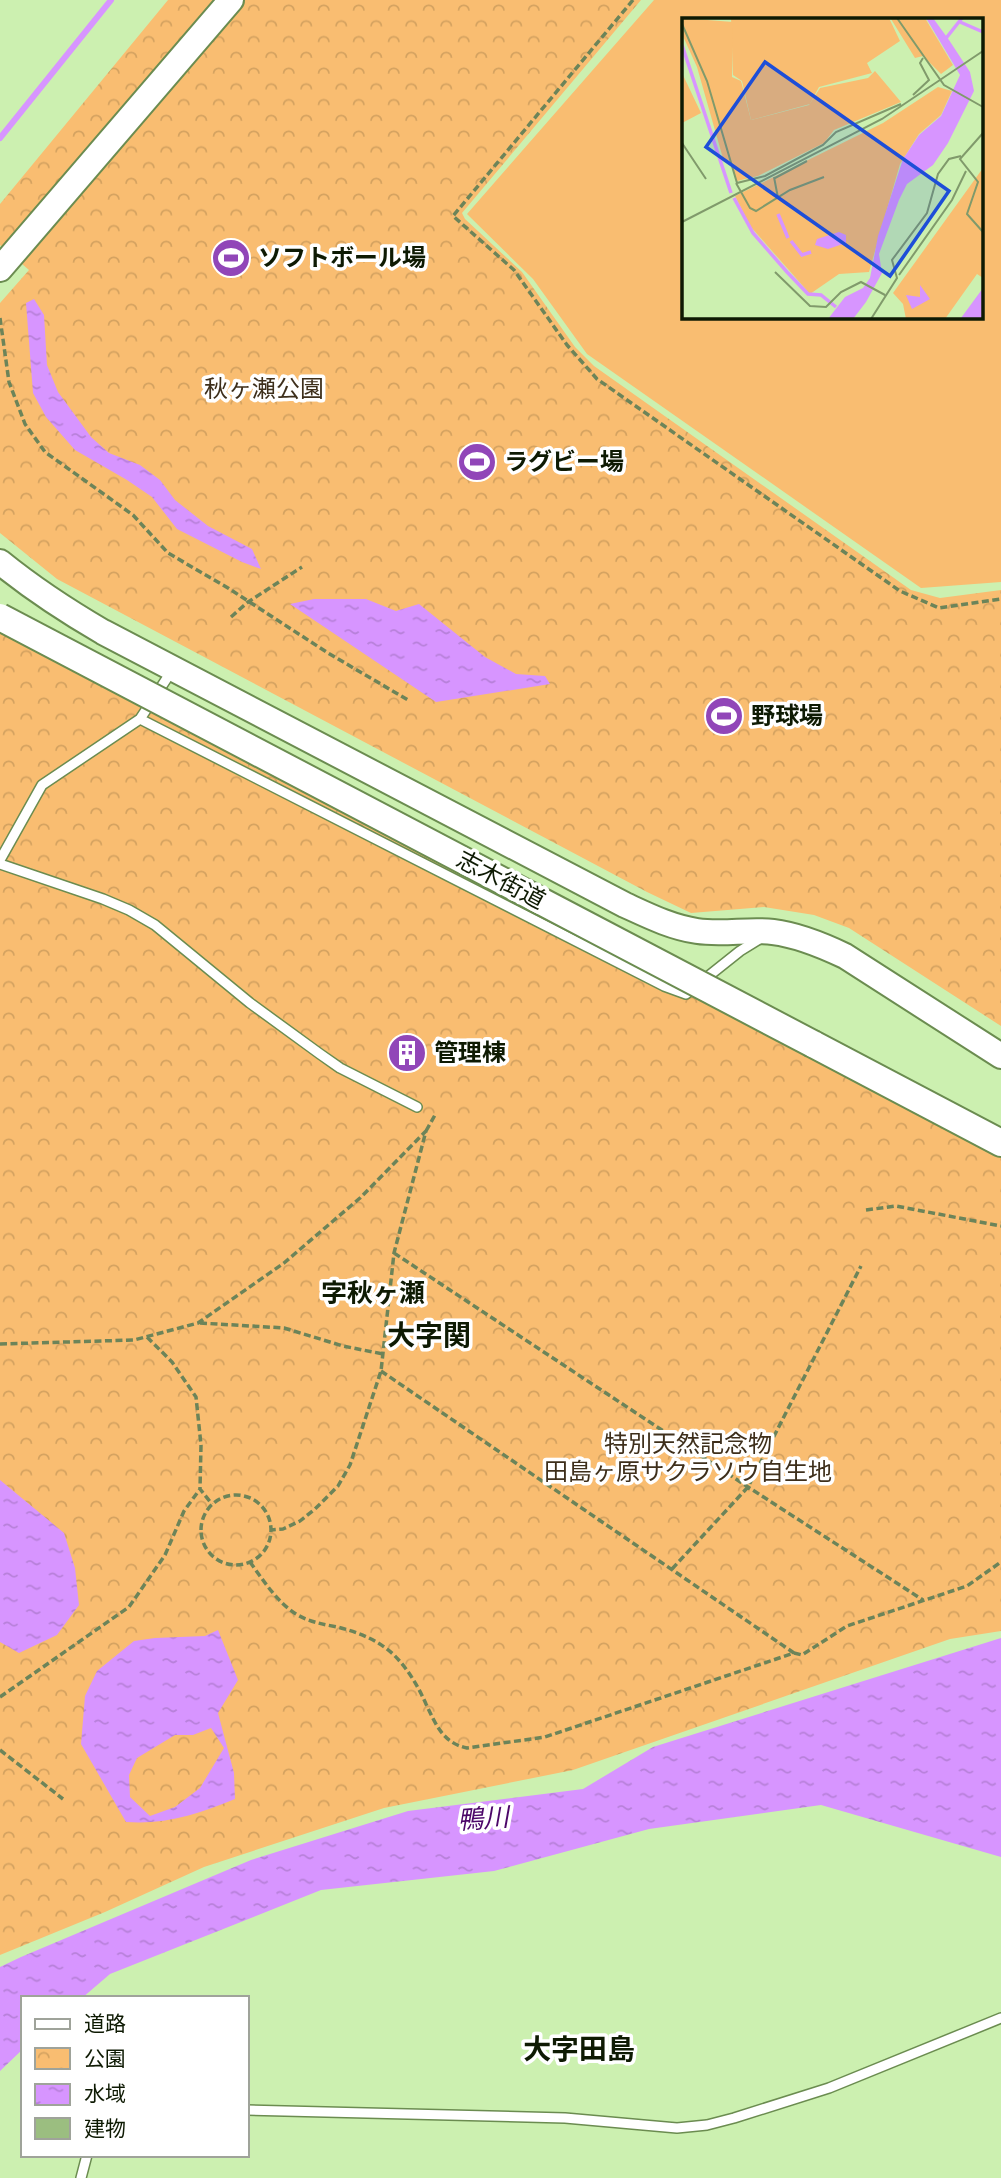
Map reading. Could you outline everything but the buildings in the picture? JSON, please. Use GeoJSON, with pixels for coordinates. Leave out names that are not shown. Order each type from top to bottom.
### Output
{"type":"FeatureCollection","features":[{"type":"Feature","properties":{"kind":"main road","name":"志木街道"},"geometry":{"type":"LineString","coordinates":[[0,617],[1001,1143]]}},
{"type":"Feature","properties":{"kind":"street"},"geometry":{"type":"LineString","coordinates":[[0,269],[231,0]]}},
{"type":"Feature","properties":{"kind":"street"},"geometry":{"type":"LineString","coordinates":[[0,562],[75,616],[625,905],[656,919],[697,931],[771,932],[802,939],[845,956],[1001,1056]]}},
{"type":"Feature","properties":{"kind":"lane"},"geometry":{"type":"LineString","coordinates":[[173,669],[140,719],[42,785],[0,862],[103,899],[146,920],[179,943],[250,1003],[340,1068],[417,1107]]}},
{"type":"Feature","properties":{"kind":"lane"},"geometry":{"type":"LineString","coordinates":[[140,719],[664,986],[686,994],[740,951],[771,932]]}},
{"type":"Feature","properties":{"kind":"lane"},"geometry":{"type":"LineString","coordinates":[[248,2110],[565,2118],[677,2128],[707,2125],[829,2088],[1001,2018]]}},
{"type":"Feature","properties":{"kind":"lane"},"geometry":{"type":"LineString","coordinates":[[80,2178],[86,2157]]}},
{"type":"Feature","properties":{"kind":"path"},"geometry":{"type":"LineString","coordinates":[[633,0],[453,216],[514,270],[567,345],[597,379],[900,591],[939,608],[1001,599]]}},
{"type":"Feature","properties":{"kind":"path"},"geometry":{"type":"LineString","coordinates":[[0,318],[9,382],[25,424],[45,452],[133,515],[168,553],[408,700]]}},
{"type":"Feature","properties":{"kind":"path"},"geometry":{"type":"LineString","coordinates":[[231,617],[248,602],[302,567]]}},
{"type":"Feature","properties":{"kind":"path"},"geometry":{"type":"LineString","coordinates":[[271,1530],[283,1530],[300,1521],[338,1486],[350,1465],[380,1371],[394,1253],[426,1132],[435,1115]]}},
{"type":"Feature","properties":{"kind":"path"},"geometry":{"type":"LineString","coordinates":[[198,1323],[294,1255],[360,1198],[426,1132]]}},
{"type":"Feature","properties":{"kind":"path"},"geometry":{"type":"LineString","coordinates":[[866,1210],[896,1206],[1001,1227]]}},
{"type":"Feature","properties":{"kind":"path"},"geometry":{"type":"LineString","coordinates":[[394,1253],[923,1600]]}},
{"type":"Feature","properties":{"kind":"path"},"geometry":{"type":"LineString","coordinates":[[672,1569],[748,1487],[861,1266]]}},
{"type":"Feature","properties":{"kind":"path"},"geometry":{"type":"LineString","coordinates":[[0,1344],[134,1340],[198,1323],[285,1328],[343,1346],[383,1354]]}},
{"type":"Feature","properties":{"kind":"path"},"geometry":{"type":"LineString","coordinates":[[0,1697],[129,1607],[166,1555],[184,1511],[200,1489],[201,1445],[196,1397],[172,1362],[147,1337]]}},
{"type":"Feature","properties":{"kind":"path"},"geometry":{"type":"LineString","coordinates":[[380,1371],[794,1653],[802,1655],[847,1626],[967,1586],[1001,1562]]}},
{"type":"Feature","properties":{"kind":"path"},"geometry":{"type":"LineString","coordinates":[[200,1489],[212,1504]]}},
{"type":"Feature","properties":{"kind":"path"},"geometry":{"type":"LineString","coordinates":[[242,1494],[255,1500],[265,1509],[271,1522],[271,1536],[266,1549],[244,1565],[230,1565],[217,1560],[207,1550],[201,1537],[201,1523],[206,1510],[212,1504],[228,1495],[242,1494]]}},
{"type":"Feature","properties":{"kind":"path"},"geometry":{"type":"LineString","coordinates":[[250,1562],[272,1592],[295,1613],[314,1623],[361,1634],[379,1643],[394,1656],[415,1682],[436,1726],[456,1745],[467,1748],[545,1737],[794,1653]]}},
{"type":"Feature","properties":{"kind":"path"},"geometry":{"type":"LineString","coordinates":[[0,1750],[64,1799]]}},
{"type":"Feature","properties":{"kind":"green space","name":"秋ヶ瀬公園"},"geometry":{"type":"Polygon","coordinates":[[[168,0],[641,0],[462,213],[465,219],[522,272],[575,347],[594,366],[911,590],[940,598],[1001,590],[1001,1026],[849,928],[814,915],[764,907],[691,913],[647,892],[57,579],[0,533],[0,303],[29,270],[0,245],[0,204],[168,0]]]}},
{"type":"Feature","properties":{"kind":"green space"},"geometry":{"type":"Polygon","coordinates":[[[654,0],[1001,0],[1001,582],[921,588],[587,354],[533,279],[467,214],[654,0]]]}},
{"type":"Feature","properties":{"kind":"green space","name":"特別天然記念物 田島ヶ原サクラソウ自生地"},"geometry":{"type":"Polygon","coordinates":[[[0,631],[66,663],[1001,1157],[1001,1631],[950,1639],[573,1770],[384,1808],[204,1867],[105,1912],[0,1955],[0,631]]]}},
{"type":"Feature","properties":{"kind":"water"},"geometry":{"type":"Polygon","coordinates":[[[34,299],[44,315],[47,365],[58,392],[91,437],[109,453],[140,465],[160,480],[175,500],[208,526],[252,549],[261,569],[177,529],[152,497],[75,450],[46,417],[33,393],[26,303],[34,299]]]}},
{"type":"Feature","properties":{"kind":"water"},"geometry":{"type":"Polygon","coordinates":[[[314,599],[366,599],[396,611],[419,604],[485,657],[516,674],[545,676],[550,684],[436,702],[290,604],[314,599]]]}},
{"type":"Feature","properties":{"kind":"water"},"geometry":{"type":"Polygon","coordinates":[[[0,1480],[64,1533],[75,1568],[79,1605],[57,1635],[19,1653],[0,1642],[0,1480]]]}},
{"type":"Feature","properties":{"kind":"water"},"geometry":{"type":"Polygon","coordinates":[[[218,1630],[238,1680],[218,1713],[234,1773],[235,1799],[182,1817],[154,1822],[126,1822],[81,1744],[85,1696],[97,1671],[134,1641],[205,1636],[218,1630]],[[211,1728],[193,1735],[175,1735],[137,1758],[129,1775],[130,1797],[150,1816],[175,1807],[200,1788],[224,1748],[211,1728]]]}},
{"type":"Feature","properties":{"kind":"water","name":"鴨川"},"geometry":{"type":"Polygon","coordinates":[[[1001,1638],[1001,1857],[821,1805],[649,1829],[494,1871],[321,1890],[110,1974],[84,1996],[21,1996],[21,2051],[0,2071],[0,1967],[251,1860],[408,1811],[583,1789],[653,1747],[1001,1638]]]}},
{"type":"Feature","properties":{"kind":"waterway"},"geometry":{"type":"LineString","coordinates":[[0,138],[111,0]]}},
{"type":"Feature","properties":{"kind":"place","name":"ソフトボール場"},"geometry":{"type":"Point","coordinates":[231,258]}},
{"type":"Feature","properties":{"kind":"place","name":"ラグビー場"},"geometry":{"type":"Point","coordinates":[477,462]}},
{"type":"Feature","properties":{"kind":"place","name":"野球場"},"geometry":{"type":"Point","coordinates":[724,716]}},
{"type":"Feature","properties":{"kind":"place","name":"管理棟"},"geometry":{"type":"Point","coordinates":[407,1053]}},
{"type":"Feature","properties":{"kind":"district","name":"字秋ヶ瀬"},"geometry":{"type":"Point","coordinates":[373,1293]}},
{"type":"Feature","properties":{"kind":"district","name":"大字関"},"geometry":{"type":"Point","coordinates":[429,1335]}},
{"type":"Feature","properties":{"kind":"district","name":"大字田島"},"geometry":{"type":"Point","coordinates":[579,2049]}}]}
